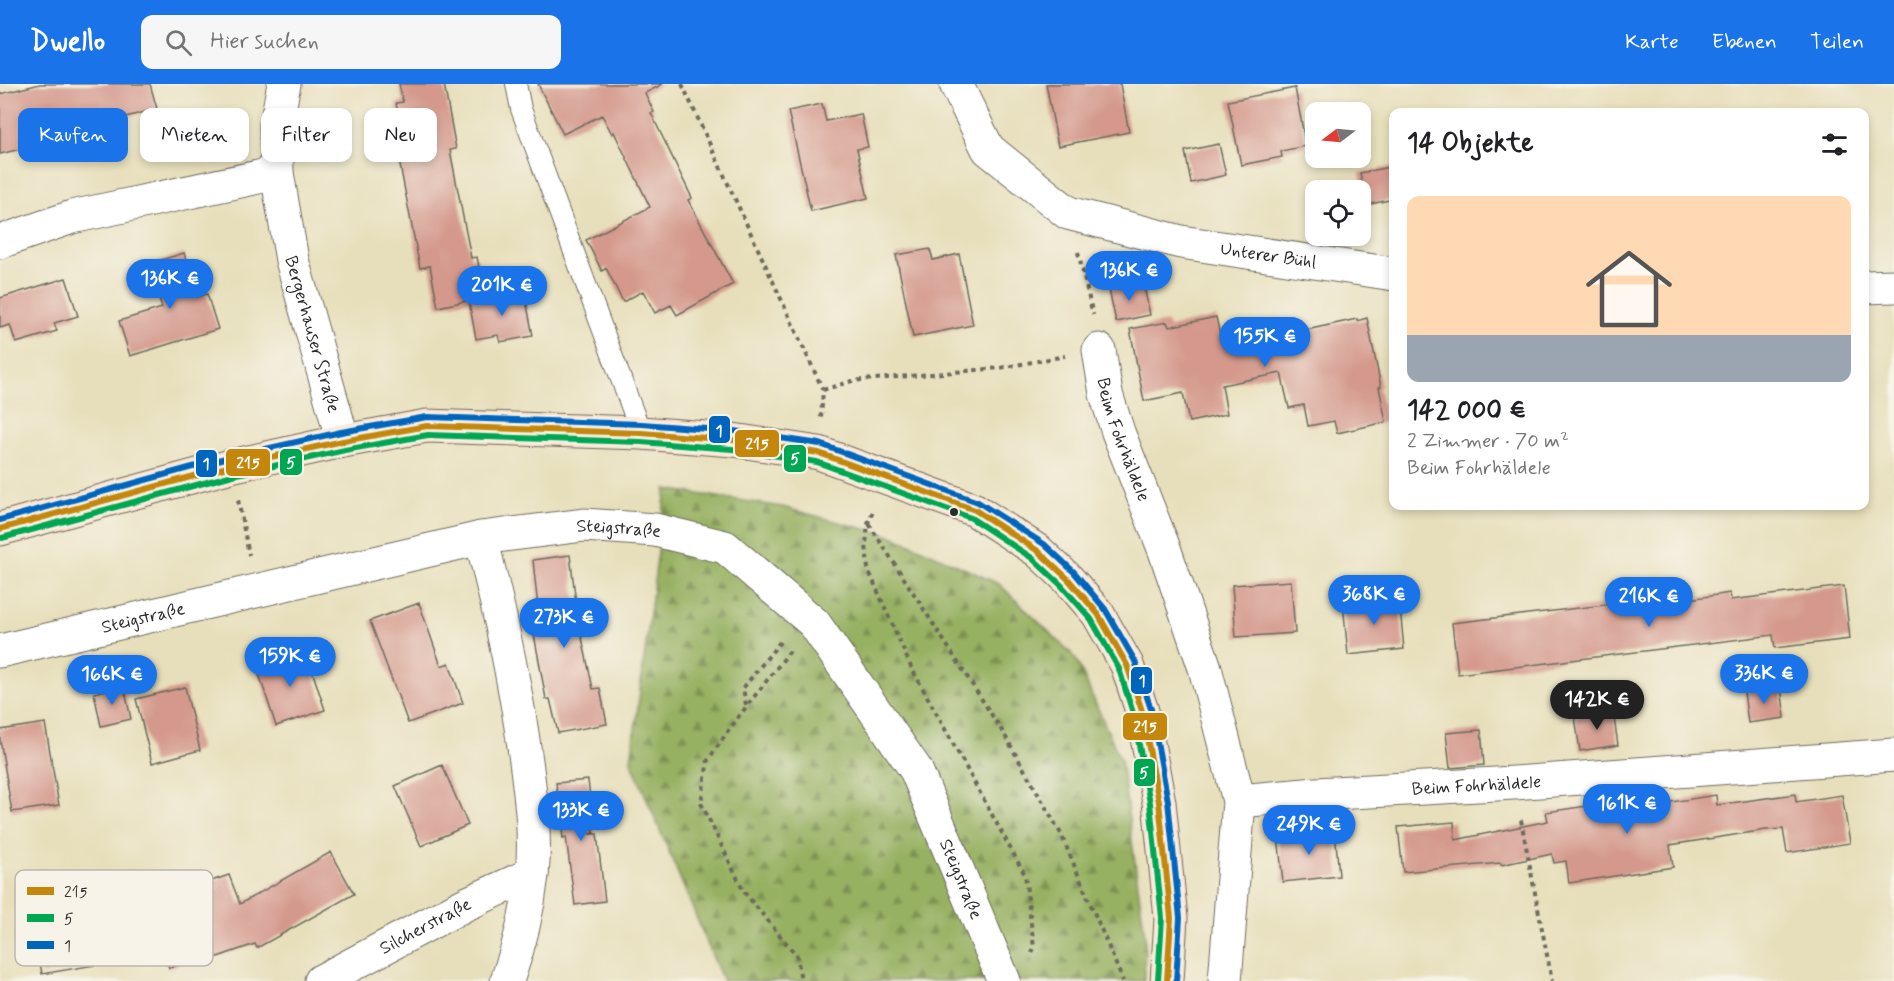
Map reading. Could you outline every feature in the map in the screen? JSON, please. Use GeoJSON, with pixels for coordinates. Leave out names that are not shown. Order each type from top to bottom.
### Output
{"type":"FeatureCollection","features":[{"type":"Feature","properties":{"kind":"main road"},"geometry":{"type":"LineString","coordinates":[[0,529],[231,466],[343,441],[427,426],[641,433],[733,440],[819,453],[975,510],[1038,551],[1068,579],[1098,614],[1127,665],[1142,711],[1159,802],[1171,918],[1167,981]]}},
{"type":"Feature","properties":{"kind":"street","name":"Bergerhauser Straße"},"geometry":{"type":"LineString","coordinates":[[284,84],[276,125],[277,173],[291,260],[343,441]]}},
{"type":"Feature","properties":{"kind":"street","name":"Unterer Bühl"},"geometry":{"type":"LineString","coordinates":[[956,84],[988,149],[1068,213],[1181,242],[1389,273]]}},
{"type":"Feature","properties":{"kind":"street"},"geometry":{"type":"LineString","coordinates":[[0,242],[72,217],[277,173]]}},
{"type":"Feature","properties":{"kind":"street"},"geometry":{"type":"LineString","coordinates":[[1869,287],[1894,286]]}},
{"type":"Feature","properties":{"kind":"street","name":"Beim Fohrhäldele"},"geometry":{"type":"LineString","coordinates":[[1099,350],[1106,394],[1118,432],[1165,551],[1205,668],[1239,801],[1225,981]]}},
{"type":"Feature","properties":{"kind":"street","name":"Steigstraße"},"geometry":{"type":"LineString","coordinates":[[0,651],[481,538],[584,525],[655,530],[725,547],[809,618],[916,770],[1004,981]]}},
{"type":"Feature","properties":{"kind":"street"},"geometry":{"type":"LineString","coordinates":[[481,538],[498,605],[522,727],[532,805],[532,874],[519,946],[507,981]]}},
{"type":"Feature","properties":{"kind":"street","name":"Beim Fohrhäldele"},"geometry":{"type":"LineString","coordinates":[[1239,801],[1894,755]]}},
{"type":"Feature","properties":{"kind":"street","name":"Silcherstraße"},"geometry":{"type":"LineString","coordinates":[[321,981],[464,905],[532,874]]}},
{"type":"Feature","properties":{"kind":"lane"},"geometry":{"type":"LineString","coordinates":[[516,84],[521,109],[641,433]]}},
{"type":"Feature","properties":{"kind":"path"},"geometry":{"type":"LineString","coordinates":[[682,84],[823,390],[819,453]]}},
{"type":"Feature","properties":{"kind":"path"},"geometry":{"type":"LineString","coordinates":[[823,390],[852,381],[1000,368],[1099,350]]}},
{"type":"Feature","properties":{"kind":"path"},"geometry":{"type":"LineString","coordinates":[[231,466],[257,591]]}},
{"type":"Feature","properties":{"kind":"path"},"geometry":{"type":"LineString","coordinates":[[872,514],[868,523],[866,544],[868,569],[911,667],[1025,875],[1034,948],[1030,956]]}},
{"type":"Feature","properties":{"kind":"path"},"geometry":{"type":"LineString","coordinates":[[868,523],[1004,734],[1062,834],[1123,981]]}},
{"type":"Feature","properties":{"kind":"path"},"geometry":{"type":"LineString","coordinates":[[801,981],[797,956],[744,892],[701,803],[708,760],[809,618]]}},
{"type":"Feature","properties":{"kind":"path"},"geometry":{"type":"LineString","coordinates":[[746,706],[743,688],[809,618]]}},
{"type":"Feature","properties":{"kind":"path"},"geometry":{"type":"LineString","coordinates":[[1514,783],[1552,981]]}},
{"type":"Feature","properties":{"kind":"green space"},"geometry":{"type":"Polygon","coordinates":[[[666,489],[782,507],[895,537],[999,584],[1075,657],[1121,761],[1145,936],[1144,981],[723,981],[631,761],[666,489]]]}},
{"type":"Feature","properties":{"kind":"building"},"geometry":{"type":"Polygon","coordinates":[[[40,84],[150,84],[157,108],[140,108],[140,113],[128,116],[128,108],[18,108],[18,150],[0,154],[0,94],[40,84]]]}},
{"type":"Feature","properties":{"kind":"building"},"geometry":{"type":"Polygon","coordinates":[[[399,84],[444,84],[456,149],[450,150],[471,258],[477,257],[485,297],[438,307],[430,266],[420,268],[399,162],[437,162],[437,108],[397,108],[396,103],[403,102],[399,84]]]}},
{"type":"Feature","properties":{"kind":"building"},"geometry":{"type":"Polygon","coordinates":[[[538,84],[663,84],[645,93],[654,112],[651,113],[692,198],[688,200],[733,284],[677,315],[671,305],[655,313],[643,291],[623,302],[606,268],[602,271],[586,240],[650,207],[614,132],[612,134],[602,115],[563,134],[538,84]]]}},
{"type":"Feature","properties":{"kind":"building"},"geometry":{"type":"Polygon","coordinates":[[[1046,84],[1120,84],[1129,132],[1058,146],[1046,84]]]}},
{"type":"Feature","properties":{"kind":"building"},"geometry":{"type":"Polygon","coordinates":[[[1295,88],[1305,146],[1281,151],[1282,157],[1241,165],[1228,101],[1295,88]]]}},
{"type":"Feature","properties":{"kind":"building"},"geometry":{"type":"Polygon","coordinates":[[[822,104],[826,121],[861,114],[868,147],[857,149],[868,198],[811,211],[788,111],[822,104]]]}},
{"type":"Feature","properties":{"kind":"building"},"geometry":{"type":"Polygon","coordinates":[[[1219,144],[1226,175],[1191,183],[1185,151],[1219,144]]]}},
{"type":"Feature","properties":{"kind":"building"},"geometry":{"type":"Polygon","coordinates":[[[1389,167],[1389,200],[1371,204],[1371,180],[1361,180],[1360,173],[1389,167]]]}},
{"type":"Feature","properties":{"kind":"building"},"geometry":{"type":"Polygon","coordinates":[[[930,249],[933,260],[959,254],[973,325],[913,337],[896,255],[930,249]]]}},
{"type":"Feature","properties":{"kind":"building"},"geometry":{"type":"Polygon","coordinates":[[[184,253],[197,297],[207,294],[218,329],[130,356],[119,321],[162,308],[148,264],[184,253]]]}},
{"type":"Feature","properties":{"kind":"building"},"geometry":{"type":"Polygon","coordinates":[[[66,278],[78,316],[54,323],[57,331],[16,343],[10,325],[0,328],[0,298],[66,278]]]}},
{"type":"Feature","properties":{"kind":"building"},"geometry":{"type":"Polygon","coordinates":[[[1143,282],[1150,315],[1116,322],[1109,289],[1143,282]]]}},
{"type":"Feature","properties":{"kind":"building"},"geometry":{"type":"Polygon","coordinates":[[[524,290],[533,336],[500,342],[498,335],[476,339],[469,301],[524,290]]]}},
{"type":"Feature","properties":{"kind":"building"},"geometry":{"type":"Polygon","coordinates":[[[1216,317],[1220,335],[1271,324],[1274,337],[1367,318],[1386,422],[1337,433],[1334,421],[1308,426],[1304,405],[1289,408],[1281,373],[1222,385],[1227,414],[1189,422],[1183,393],[1144,401],[1130,329],[1167,322],[1169,327],[1216,317]]]}},
{"type":"Feature","properties":{"kind":"building"},"geometry":{"type":"Polygon","coordinates":[[[570,555],[578,619],[593,689],[600,688],[607,724],[558,733],[550,699],[546,699],[533,629],[540,627],[533,560],[570,555]]]}},
{"type":"Feature","properties":{"kind":"building"},"geometry":{"type":"Polygon","coordinates":[[[1291,581],[1295,633],[1236,637],[1232,585],[1291,581]]]}},
{"type":"Feature","properties":{"kind":"building"},"geometry":{"type":"Polygon","coordinates":[[[1844,586],[1850,639],[1775,648],[1773,635],[1458,674],[1452,623],[1621,603],[1621,609],[1730,593],[1731,600],[1844,586]]]}},
{"type":"Feature","properties":{"kind":"building"},"geometry":{"type":"Polygon","coordinates":[[[1399,597],[1404,649],[1348,655],[1343,603],[1399,597]]]}},
{"type":"Feature","properties":{"kind":"building"},"geometry":{"type":"Polygon","coordinates":[[[419,603],[441,666],[449,663],[463,703],[408,723],[370,621],[419,603]]]}},
{"type":"Feature","properties":{"kind":"building"},"geometry":{"type":"Polygon","coordinates":[[[305,649],[325,710],[276,726],[256,665],[305,649]]]}},
{"type":"Feature","properties":{"kind":"building"},"geometry":{"type":"Polygon","coordinates":[[[124,686],[131,719],[101,726],[94,693],[124,686]]]}},
{"type":"Feature","properties":{"kind":"building"},"geometry":{"type":"Polygon","coordinates":[[[185,687],[200,750],[152,763],[136,699],[185,687]]]}},
{"type":"Feature","properties":{"kind":"building"},"geometry":{"type":"Polygon","coordinates":[[[1781,687],[1785,718],[1748,723],[1744,692],[1781,687]]]}},
{"type":"Feature","properties":{"kind":"building"},"geometry":{"type":"Polygon","coordinates":[[[1613,711],[1618,745],[1580,751],[1575,717],[1613,711]]]}},
{"type":"Feature","properties":{"kind":"building"},"geometry":{"type":"Polygon","coordinates":[[[45,723],[59,805],[12,812],[0,730],[45,723]]]}},
{"type":"Feature","properties":{"kind":"building"},"geometry":{"type":"Polygon","coordinates":[[[1481,730],[1484,765],[1450,768],[1446,733],[1481,730]]]}},
{"type":"Feature","properties":{"kind":"building"},"geometry":{"type":"Polygon","coordinates":[[[442,765],[468,825],[421,846],[395,786],[442,765]]]}},
{"type":"Feature","properties":{"kind":"building"},"geometry":{"type":"Polygon","coordinates":[[[588,780],[594,833],[589,834],[597,834],[605,901],[575,905],[556,783],[588,780]]]}},
{"type":"Feature","properties":{"kind":"building"},"geometry":{"type":"Polygon","coordinates":[[[1795,794],[1796,802],[1842,795],[1850,843],[1787,853],[1783,829],[1766,830],[1670,845],[1673,867],[1569,883],[1566,861],[1554,863],[1552,854],[1501,865],[1501,863],[1403,872],[1398,827],[1454,822],[1455,840],[1548,821],[1546,812],[1607,803],[1608,812],[1716,795],[1717,805],[1795,794]]]}},
{"type":"Feature","properties":{"kind":"building"},"geometry":{"type":"Polygon","coordinates":[[[1335,830],[1339,876],[1283,882],[1278,836],[1335,830]]]}},
{"type":"Feature","properties":{"kind":"building"},"geometry":{"type":"Polygon","coordinates":[[[331,852],[354,894],[257,948],[255,944],[213,959],[213,880],[229,875],[240,904],[331,852]]]}},
{"type":"Feature","properties":{"kind":"building"},"geometry":{"type":"Polygon","coordinates":[[[41,966],[89,966],[42,974],[41,966]]]}},
{"type":"Feature","properties":{"kind":"transit line","name":"1"},"geometry":{"type":"LineString","coordinates":[[0,520],[229,457],[341,432],[427,417],[642,424],[734,431],[820,444],[978,502],[1044,544],[1074,572],[1105,609],[1135,661],[1151,709],[1168,801],[1180,918],[1176,981]]}},
{"type":"Feature","properties":{"kind":"transit line","name":"215"},"geometry":{"type":"LineString","coordinates":[[0,529],[231,466],[343,441],[427,426],[641,433],[733,440],[819,453],[975,510],[1038,551],[1068,579],[1098,614],[1127,665],[1142,711],[1159,802],[1171,918],[1167,981]]}},
{"type":"Feature","properties":{"kind":"transit line","name":"5"},"geometry":{"type":"LineString","coordinates":[[2,538],[233,475],[345,450],[428,435],[641,442],[732,449],[817,462],[971,518],[1032,558],[1061,585],[1091,619],[1119,669],[1133,713],[1150,803],[1162,918],[1158,980]]}}]}
